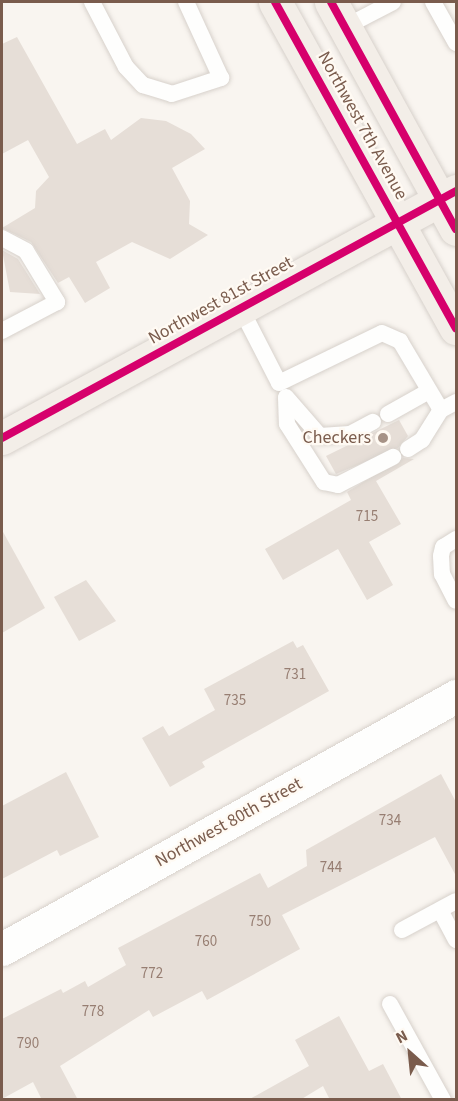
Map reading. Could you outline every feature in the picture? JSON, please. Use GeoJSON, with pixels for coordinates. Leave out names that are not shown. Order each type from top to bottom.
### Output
{"type":"FeatureCollection","features":[{"type":"Feature","properties":{"kind":"main road","name":"Northwest 7th Avenue"},"geometry":{"type":"LineString","coordinates":[[275,2],[456,328]]}},
{"type":"Feature","properties":{"kind":"main road","name":"Northwest 7th Avenue"},"geometry":{"type":"LineString","coordinates":[[338,14],[448,196],[456,228]]}},
{"type":"Feature","properties":{"kind":"main road","name":"Northwest 81st Street"},"geometry":{"type":"LineString","coordinates":[[2,438],[448,196]]}},
{"type":"Feature","properties":{"kind":"street","name":"Northwest 80th Street"},"geometry":{"type":"LineString","coordinates":[[2,949],[456,696]]}},
{"type":"Feature","properties":{"kind":"lane"},"geometry":{"type":"LineString","coordinates":[[92,2],[126,66],[143,85],[172,94],[221,78],[186,2]]}},
{"type":"Feature","properties":{"kind":"lane"},"geometry":{"type":"LineString","coordinates":[[338,14],[393,2]]}},
{"type":"Feature","properties":{"kind":"lane"},"geometry":{"type":"LineString","coordinates":[[434,2],[456,43]]}},
{"type":"Feature","properties":{"kind":"lane"},"geometry":{"type":"LineString","coordinates":[[2,238],[26,251],[57,302],[2,331]]}},
{"type":"Feature","properties":{"kind":"lane"},"geometry":{"type":"LineString","coordinates":[[240,307],[286,398],[320,435],[350,434],[429,391]]}},
{"type":"Feature","properties":{"kind":"lane"},"geometry":{"type":"LineString","coordinates":[[279,383],[382,333],[400,341],[441,410]]}},
{"type":"Feature","properties":{"kind":"lane"},"geometry":{"type":"LineString","coordinates":[[286,398],[287,424],[324,483],[338,485],[393,457]]}},
{"type":"Feature","properties":{"kind":"lane"},"geometry":{"type":"LineString","coordinates":[[408,449],[422,440],[441,410],[456,402]]}},
{"type":"Feature","properties":{"kind":"lane"},"geometry":{"type":"LineString","coordinates":[[456,539],[443,547],[441,555],[442,574],[456,601]]}},
{"type":"Feature","properties":{"kind":"lane"},"geometry":{"type":"LineString","coordinates":[[402,930],[456,901]]}},
{"type":"Feature","properties":{"kind":"lane"},"geometry":{"type":"LineString","coordinates":[[440,910],[456,940]]}},
{"type":"Feature","properties":{"kind":"lane"},"geometry":{"type":"LineString","coordinates":[[390,1004],[443,1100]]}},
{"type":"Feature","properties":{"kind":"building"},"geometry":{"type":"Polygon","coordinates":[[[17,37],[77,144],[105,129],[111,140],[141,118],[166,121],[191,134],[205,149],[172,168],[190,201],[189,224],[208,235],[170,259],[132,242],[96,262],[110,288],[85,303],[69,277],[58,283],[31,242],[2,228],[35,208],[36,191],[49,177],[28,140],[2,154],[2,44],[17,37]]]}},
{"type":"Feature","properties":{"kind":"building"},"geometry":{"type":"Polygon","coordinates":[[[2,250],[18,259],[40,294],[10,292],[2,250]]]}},
{"type":"Feature","properties":{"kind":"building","name":"Checkers"},"geometry":{"type":"Polygon","coordinates":[[[399,420],[408,436],[398,448],[336,474],[326,456],[399,420]]]}},
{"type":"Feature","properties":{"kind":"building"},"geometry":{"type":"Polygon","coordinates":[[[403,458],[414,459],[376,481],[401,524],[369,542],[393,585],[367,600],[338,549],[283,580],[265,549],[351,500],[347,492],[403,458]]]}},
{"type":"Feature","properties":{"kind":"building"},"geometry":{"type":"Polygon","coordinates":[[[2,530],[45,608],[2,633],[2,530]]]}},
{"type":"Feature","properties":{"kind":"building"},"geometry":{"type":"Polygon","coordinates":[[[86,580],[116,621],[79,641],[54,597],[86,580]]]}},
{"type":"Feature","properties":{"kind":"building"},"geometry":{"type":"Polygon","coordinates":[[[293,641],[297,648],[303,645],[329,691],[202,762],[205,767],[170,787],[142,738],[163,726],[169,736],[215,710],[204,689],[293,641]]]}},
{"type":"Feature","properties":{"kind":"building"},"geometry":{"type":"Polygon","coordinates":[[[66,772],[99,837],[60,856],[57,850],[2,879],[2,806],[66,772]]]}},
{"type":"Feature","properties":{"kind":"building"},"geometry":{"type":"Polygon","coordinates":[[[441,774],[456,802],[456,876],[435,837],[282,915],[300,949],[207,1000],[202,991],[153,1017],[149,1010],[60,1066],[78,1100],[42,1100],[33,1082],[2,1099],[2,1019],[61,989],[63,993],[85,981],[88,987],[126,965],[118,948],[260,873],[268,888],[307,866],[306,850],[441,774]]]}},
{"type":"Feature","properties":{"kind":"building"},"geometry":{"type":"Polygon","coordinates":[[[339,1016],[369,1071],[383,1064],[402,1100],[330,1100],[323,1086],[300,1100],[248,1100],[309,1066],[295,1040],[339,1016]]]}},
{"type":"Feature","properties":{"kind":"cycle path"},"geometry":{"type":"LineString","coordinates":[[275,2],[456,328]]}},
{"type":"Feature","properties":{"kind":"cycle path"},"geometry":{"type":"LineString","coordinates":[[331,2],[456,229]]}},
{"type":"Feature","properties":{"kind":"cycle path"},"geometry":{"type":"LineString","coordinates":[[2,438],[456,191]]}},
{"type":"Feature","properties":{"kind":"place","name":"Checkers"},"geometry":{"type":"Point","coordinates":[383,438]}}]}
